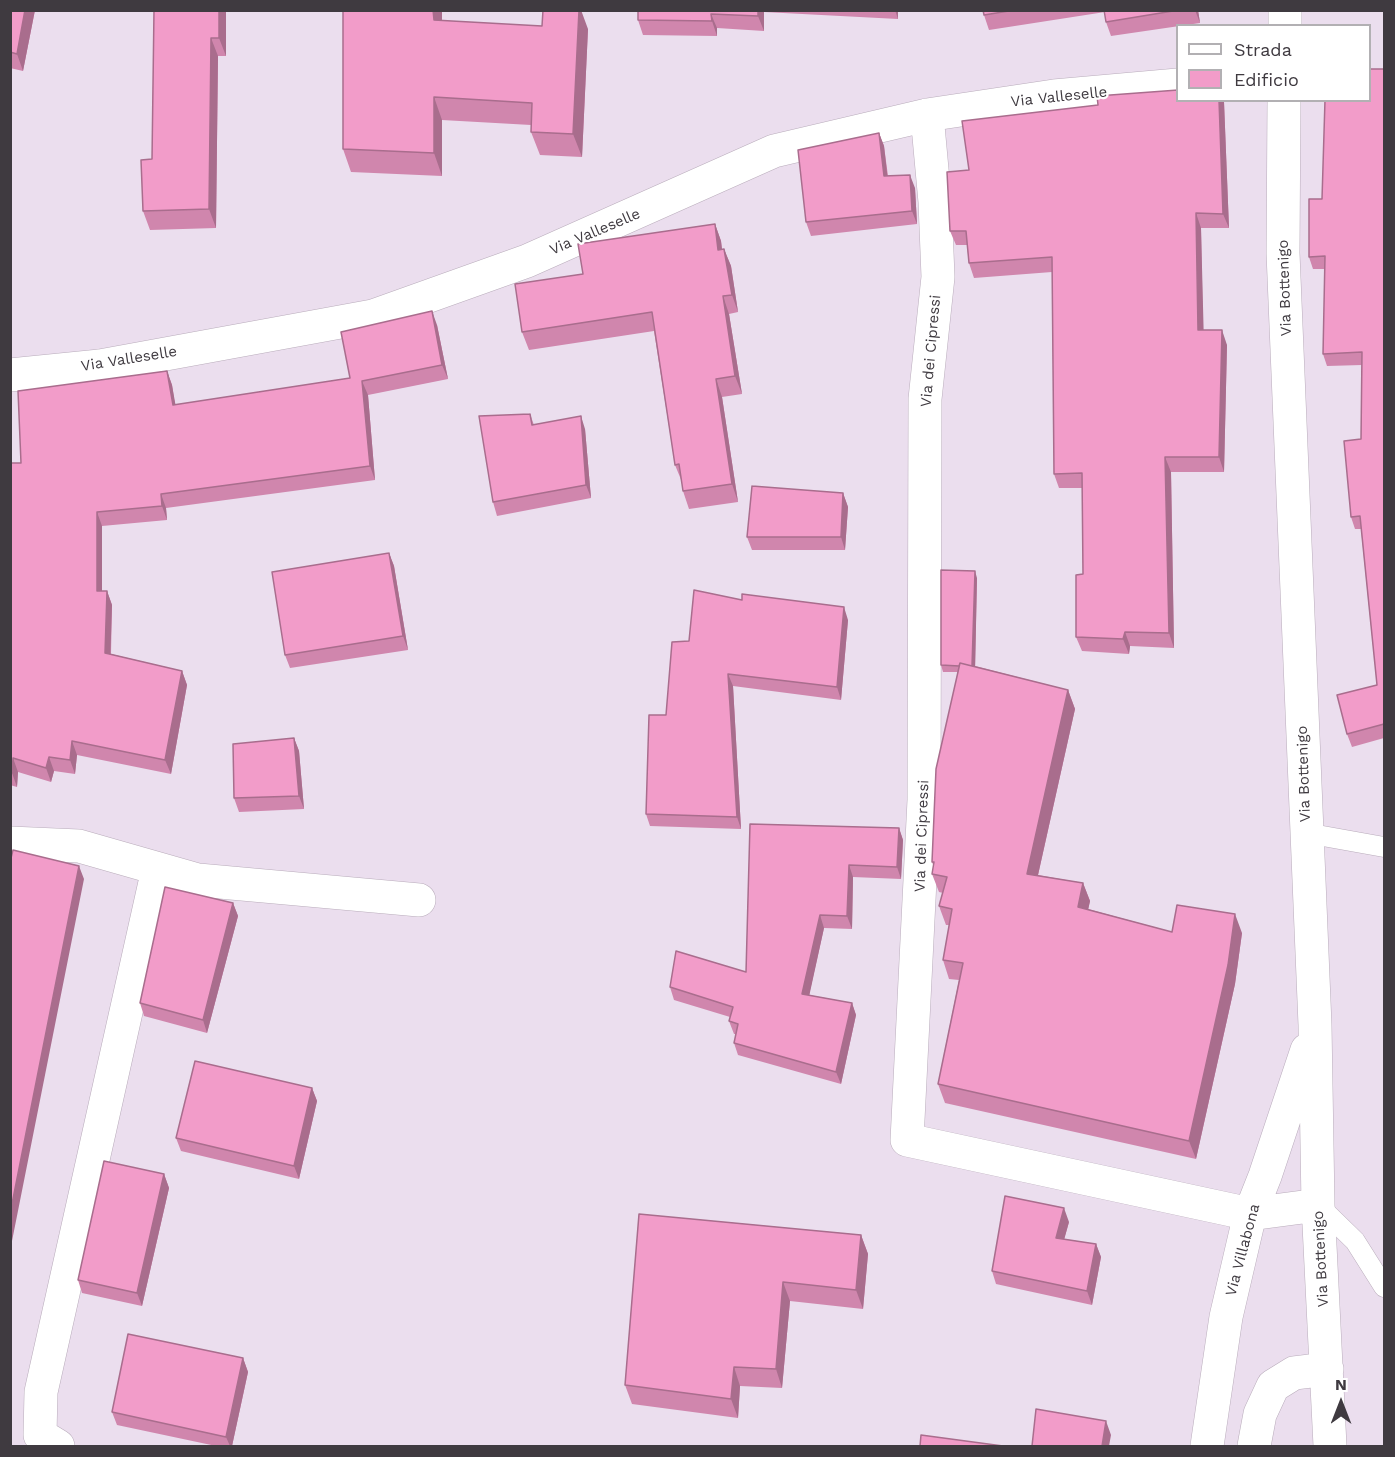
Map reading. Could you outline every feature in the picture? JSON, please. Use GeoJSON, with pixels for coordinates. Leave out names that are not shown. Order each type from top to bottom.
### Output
{"type":"FeatureCollection","features":[{"type":"Feature","properties":{"kind":"street","name":"Via Valleselle"},"geometry":{"type":"LineString","coordinates":[[10,375],[100,366],[373,316],[527,261],[774,151],[927,115],[1054,96],[1176,86]]}},
{"type":"Feature","properties":{"kind":"street","name":"Via Bottenigo"},"geometry":{"type":"LineString","coordinates":[[1284,102],[1283,253],[1315,1025],[1318,1205],[1330,1446]]}},
{"type":"Feature","properties":{"kind":"street","name":"Via dei Cipressi"},"geometry":{"type":"LineString","coordinates":[[927,115],[935,202],[938,277],[925,399],[924,800],[907,1140],[1250,1214],[1318,1205]]}},
{"type":"Feature","properties":{"kind":"street"},"geometry":{"type":"LineString","coordinates":[[10,843],[79,846],[198,880],[419,900]]}},
{"type":"Feature","properties":{"kind":"street"},"geometry":{"type":"LineString","coordinates":[[58,1446],[40,1434],[40,1392],[158,869]]}},
{"type":"Feature","properties":{"kind":"street","name":"Via Villabona"},"geometry":{"type":"LineString","coordinates":[[1207,1446],[1226,1317],[1250,1214],[1266,1176],[1315,1025]]}},
{"type":"Feature","properties":{"kind":"street"},"geometry":{"type":"LineString","coordinates":[[1254,1446],[1260,1414],[1273,1386],[1294,1373],[1327,1369]]}},
{"type":"Feature","properties":{"kind":"lane"},"geometry":{"type":"LineString","coordinates":[[1306,833],[1384,847]]}},
{"type":"Feature","properties":{"kind":"lane"},"geometry":{"type":"LineString","coordinates":[[1318,1205],[1355,1241],[1384,1287]]}},
{"type":"Feature","properties":{"kind":"building"},"geometry":{"type":"Polygon","coordinates":[[[10,10],[25,10],[17,54],[10,52],[10,10]]]}},
{"type":"Feature","properties":{"kind":"building"},"geometry":{"type":"Polygon","coordinates":[[[154,10],[219,10],[219,38],[211,38],[209,209],[143,211],[141,160],[152,159],[154,10]]]}},
{"type":"Feature","properties":{"kind":"building"},"geometry":{"type":"Polygon","coordinates":[[[343,10],[433,10],[434,20],[542,26],[543,10],[579,10],[573,134],[531,132],[532,103],[434,97],[434,153],[343,149],[343,10]]]}},
{"type":"Feature","properties":{"kind":"building"},"geometry":{"type":"Polygon","coordinates":[[[638,10],[758,10],[758,16],[711,14],[712,21],[638,20],[638,10]]]}},
{"type":"Feature","properties":{"kind":"building"},"geometry":{"type":"Polygon","coordinates":[[[983,10],[1015,10],[984,15],[983,10]]]}},
{"type":"Feature","properties":{"kind":"building"},"geometry":{"type":"Polygon","coordinates":[[[1104,10],[1179,10],[1106,22],[1104,10]]]}},
{"type":"Feature","properties":{"kind":"building"},"geometry":{"type":"Polygon","coordinates":[[[1371,69],[1384,69],[1384,724],[1347,734],[1337,695],[1377,685],[1360,516],[1351,517],[1344,441],[1361,439],[1362,352],[1323,354],[1325,256],[1309,257],[1309,199],[1322,199],[1325,102],[1371,102],[1371,69]]]}},
{"type":"Feature","properties":{"kind":"building"},"geometry":{"type":"Polygon","coordinates":[[[1176,90],[1176,102],[1219,102],[1223,214],[1196,213],[1198,330],[1222,330],[1219,457],[1165,457],[1169,633],[1125,632],[1123,639],[1076,637],[1076,575],[1083,574],[1082,473],[1054,474],[1052,257],[969,263],[966,231],[950,231],[947,172],[969,170],[962,121],[1098,105],[1097,96],[1176,90]]]}},
{"type":"Feature","properties":{"kind":"building"},"geometry":{"type":"Polygon","coordinates":[[[879,133],[884,176],[910,175],[912,211],[806,222],[798,150],[879,133]]]}},
{"type":"Feature","properties":{"kind":"building"},"geometry":{"type":"Polygon","coordinates":[[[715,224],[718,250],[724,249],[732,295],[723,296],[735,376],[716,379],[732,484],[683,491],[679,464],[675,465],[652,312],[522,332],[515,284],[583,274],[578,244],[715,224]]]}},
{"type":"Feature","properties":{"kind":"building"},"geometry":{"type":"Polygon","coordinates":[[[432,311],[442,365],[362,381],[370,466],[161,494],[162,506],[97,512],[97,591],[107,591],[105,653],[182,671],[165,760],[72,741],[70,760],[49,757],[46,768],[13,758],[12,773],[10,772],[10,463],[21,463],[18,391],[167,371],[173,405],[350,378],[341,332],[432,311]]]}},
{"type":"Feature","properties":{"kind":"building"},"geometry":{"type":"Polygon","coordinates":[[[530,414],[532,425],[581,416],[586,485],[493,502],[479,416],[530,414]]]}},
{"type":"Feature","properties":{"kind":"building"},"geometry":{"type":"Polygon","coordinates":[[[752,486],[843,493],[841,537],[747,537],[752,486]]]}},
{"type":"Feature","properties":{"kind":"building"},"geometry":{"type":"Polygon","coordinates":[[[389,553],[403,636],[285,655],[272,572],[389,553]]]}},
{"type":"Feature","properties":{"kind":"building"},"geometry":{"type":"Polygon","coordinates":[[[941,570],[975,571],[972,666],[960,663],[959,666],[941,665],[941,570]]]}},
{"type":"Feature","properties":{"kind":"building"},"geometry":{"type":"Polygon","coordinates":[[[694,590],[742,600],[742,594],[844,607],[837,687],[728,674],[737,817],[646,814],[649,715],[666,715],[672,642],[689,641],[694,590]]]}},
{"type":"Feature","properties":{"kind":"building"},"geometry":{"type":"Polygon","coordinates":[[[960,663],[1068,690],[1027,874],[1083,883],[1078,907],[1172,932],[1177,905],[1235,914],[1228,965],[1189,1141],[938,1084],[963,963],[943,960],[952,909],[939,906],[947,877],[932,874],[936,769],[960,663]]]}},
{"type":"Feature","properties":{"kind":"building"},"geometry":{"type":"Polygon","coordinates":[[[294,738],[299,796],[234,798],[233,744],[294,738]]]}},
{"type":"Feature","properties":{"kind":"building"},"geometry":{"type":"Polygon","coordinates":[[[750,824],[899,828],[897,867],[849,865],[847,916],[820,915],[802,994],[852,1003],[836,1072],[734,1043],[738,1024],[729,1021],[733,1007],[670,987],[676,951],[746,972],[750,824]]]}},
{"type":"Feature","properties":{"kind":"building"},"geometry":{"type":"Polygon","coordinates":[[[13,850],[79,866],[10,1214],[10,862],[13,850]]]}},
{"type":"Feature","properties":{"kind":"building"},"geometry":{"type":"Polygon","coordinates":[[[165,887],[233,903],[203,1020],[140,1003],[165,887]]]}},
{"type":"Feature","properties":{"kind":"building"},"geometry":{"type":"Polygon","coordinates":[[[195,1061],[312,1088],[294,1166],[176,1138],[195,1061]]]}},
{"type":"Feature","properties":{"kind":"building"},"geometry":{"type":"Polygon","coordinates":[[[104,1161],[164,1174],[137,1293],[78,1280],[104,1161]]]}},
{"type":"Feature","properties":{"kind":"building"},"geometry":{"type":"Polygon","coordinates":[[[1005,1196],[1064,1208],[1056,1238],[1096,1244],[1087,1291],[992,1271],[1005,1196]]]}},
{"type":"Feature","properties":{"kind":"building"},"geometry":{"type":"Polygon","coordinates":[[[639,1214],[861,1235],[856,1290],[783,1282],[776,1369],[734,1367],[731,1399],[625,1385],[639,1214]]]}},
{"type":"Feature","properties":{"kind":"building"},"geometry":{"type":"Polygon","coordinates":[[[128,1334],[243,1358],[226,1437],[112,1412],[128,1334]]]}},
{"type":"Feature","properties":{"kind":"building"},"geometry":{"type":"Polygon","coordinates":[[[1036,1409],[1106,1421],[1102,1446],[1032,1446],[1036,1409]]]}},
{"type":"Feature","properties":{"kind":"building"},"geometry":{"type":"Polygon","coordinates":[[[921,1435],[1003,1446],[920,1446],[921,1435]]]}}]}
